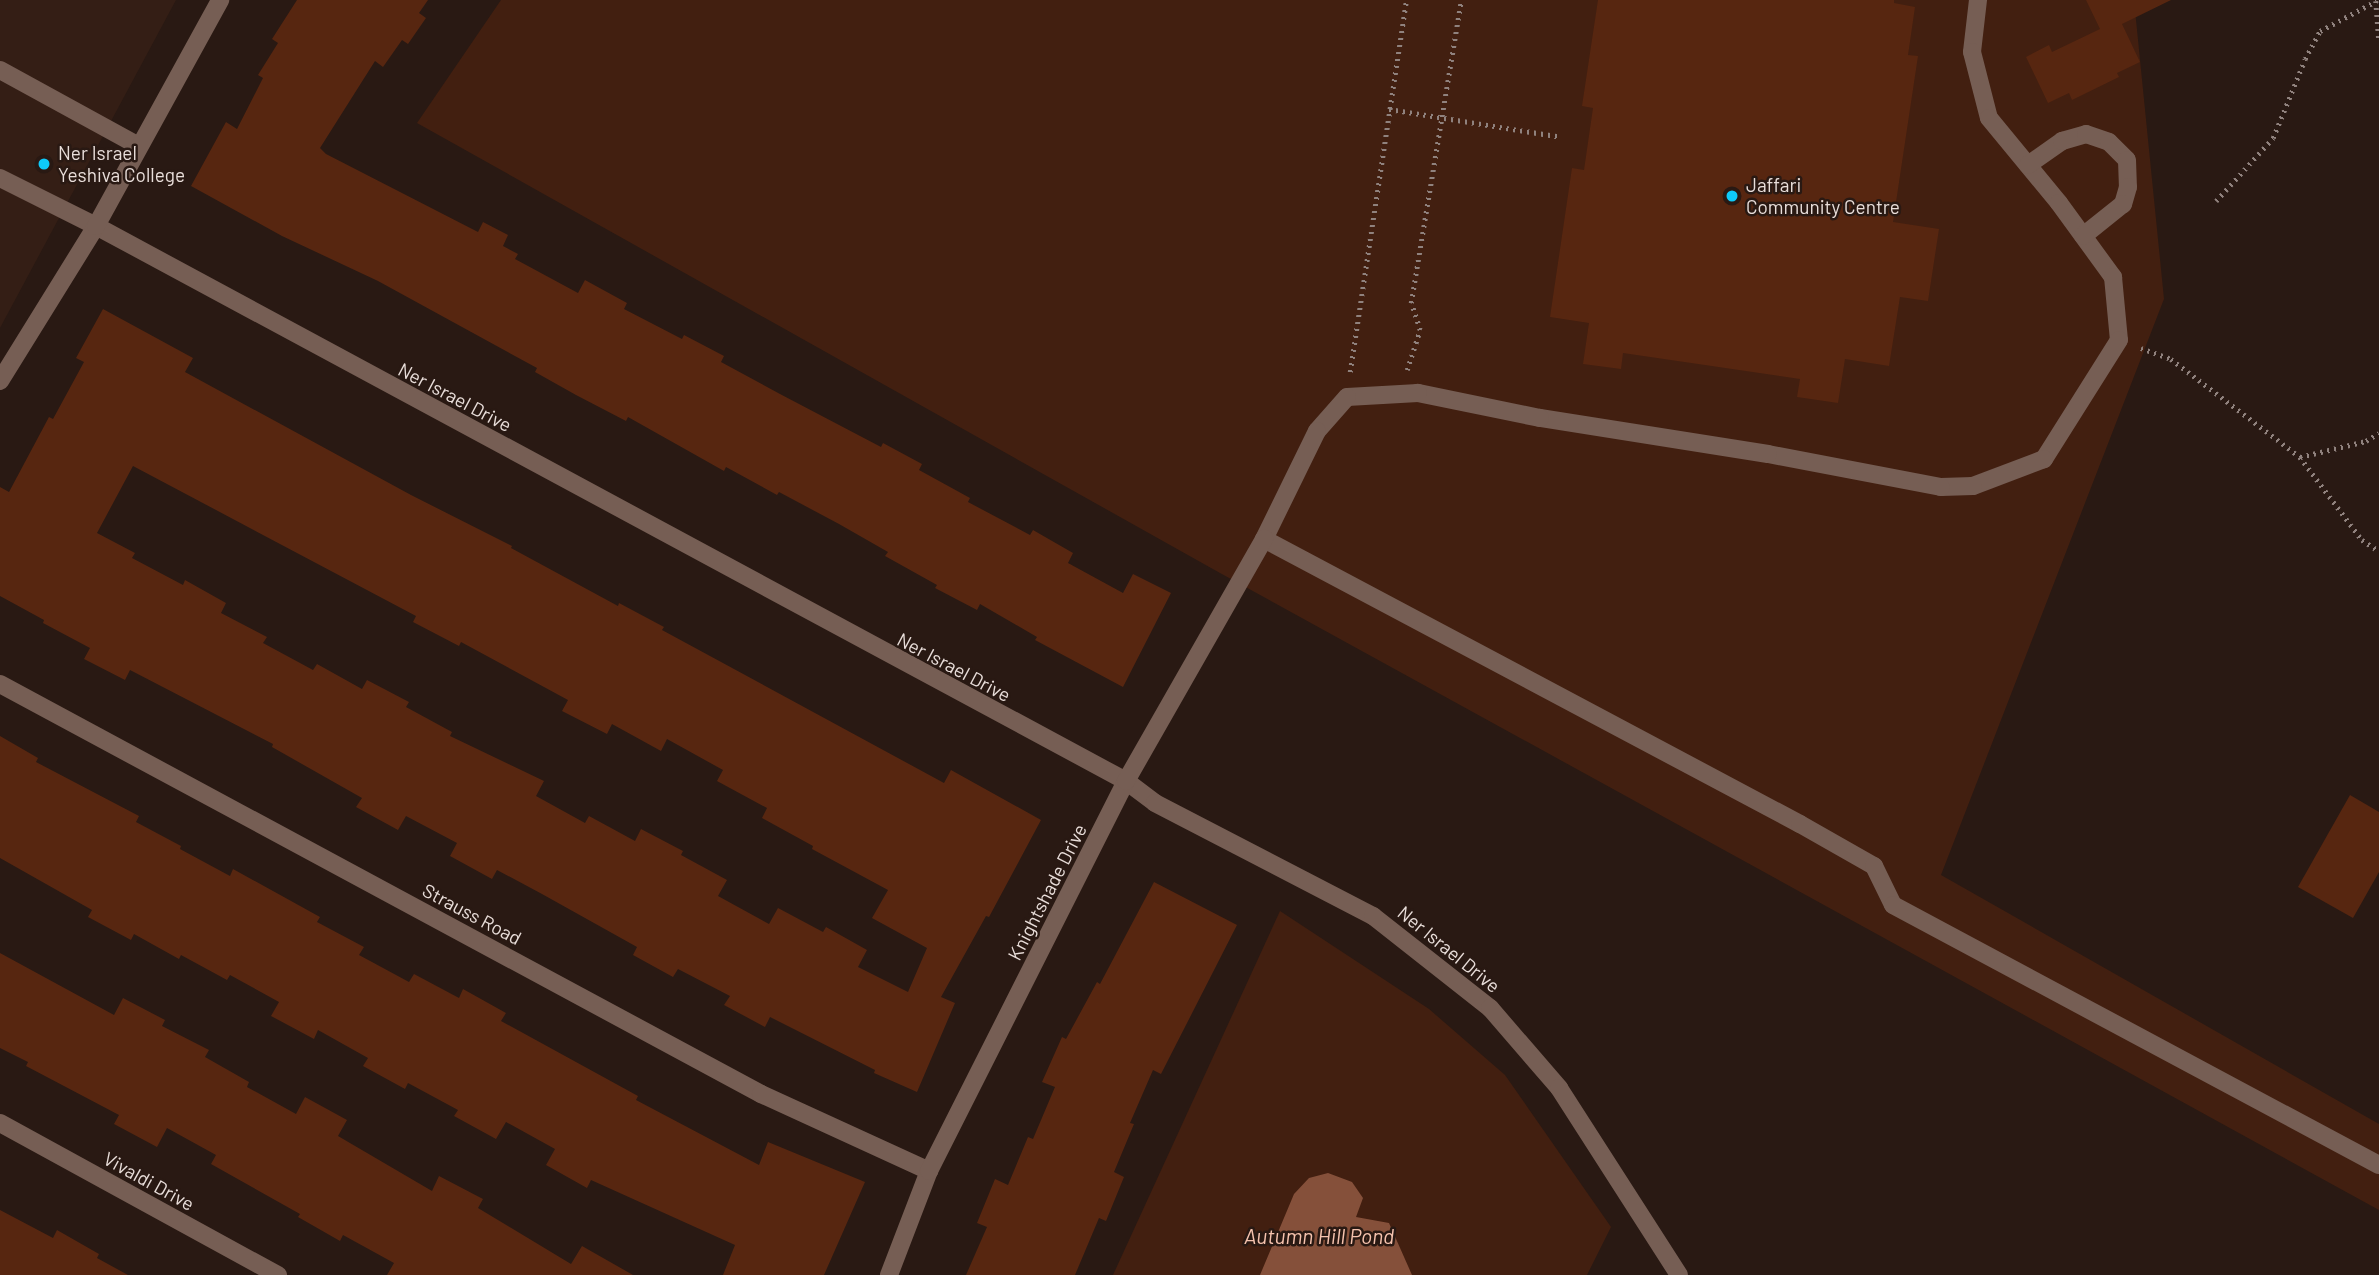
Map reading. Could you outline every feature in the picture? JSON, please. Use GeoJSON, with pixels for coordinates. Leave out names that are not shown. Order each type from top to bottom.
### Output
{"type":"FeatureCollection","features":[{"type":"Feature","properties":{"kind":"street"},"geometry":{"type":"LineString","coordinates":[[1347,397],[1418,393],[1540,418],[1768,454],[1941,487],[1973,486],[2044,458],[2119,341],[2113,277],[1989,118],[1972,52],[1978,0]]}},
{"type":"Feature","properties":{"kind":"street"},"geometry":{"type":"LineString","coordinates":[[0,381],[96,226],[216,1]]}},
{"type":"Feature","properties":{"kind":"street"},"geometry":{"type":"LineString","coordinates":[[0,70],[139,146]]}},
{"type":"Feature","properties":{"kind":"street"},"geometry":{"type":"LineString","coordinates":[[2028,165],[2062,141],[2087,134],[2109,142],[2127,160],[2128,187],[2123,204],[2083,236]]}},
{"type":"Feature","properties":{"kind":"street","name":"Ner Israel Drive"},"geometry":{"type":"LineString","coordinates":[[0,178],[96,226],[1126,781],[1155,803],[1373,916],[1490,1008],[1559,1088],[1679,1275]]}},
{"type":"Feature","properties":{"kind":"street","name":"Knightshade Drive"},"geometry":{"type":"LineString","coordinates":[[889,1275],[929,1171],[1126,781],[1264,539],[1317,431],[1347,397]]}},
{"type":"Feature","properties":{"kind":"street"},"geometry":{"type":"LineString","coordinates":[[1264,539],[1800,824],[1874,866],[1893,905],[2379,1165]]}},
{"type":"Feature","properties":{"kind":"street","name":"Strauss Road"},"geometry":{"type":"LineString","coordinates":[[0,684],[761,1094],[929,1171]]}},
{"type":"Feature","properties":{"kind":"street","name":"Vivaldi Drive"},"geometry":{"type":"LineString","coordinates":[[0,1124],[278,1275]]}},
{"type":"Feature","properties":{"kind":"path"},"geometry":{"type":"LineString","coordinates":[[1347,397],[1406,0]]}},
{"type":"Feature","properties":{"kind":"path"},"geometry":{"type":"LineString","coordinates":[[1400,394],[1420,330],[1412,303],[1461,0]]}},
{"type":"Feature","properties":{"kind":"path"},"geometry":{"type":"LineString","coordinates":[[2216,201],[2273,138],[2305,59],[2320,31],[2376,1],[2379,41]]}},
{"type":"Feature","properties":{"kind":"path"},"geometry":{"type":"LineString","coordinates":[[1389,109],[1561,137]]}},
{"type":"Feature","properties":{"kind":"path"},"geometry":{"type":"LineString","coordinates":[[2119,341],[2171,359],[2300,457],[2362,540],[2379,551]]}},
{"type":"Feature","properties":{"kind":"path"},"geometry":{"type":"LineString","coordinates":[[2300,457],[2367,441],[2379,433]]}},
{"type":"Feature","properties":{"kind":"shaded area","name":"Ner Israel Yeshiva College"},"geometry":{"type":"Polygon","coordinates":[[[0,0],[176,0],[0,328],[0,0]]]}},
{"type":"Feature","properties":{"kind":"shaded area"},"geometry":{"type":"Polygon","coordinates":[[[501,0],[2134,0],[2164,299],[1941,875],[2379,1124],[2379,1210],[1220,573],[417,123],[501,0]]]}},
{"type":"Feature","properties":{"kind":"shaded area"},"geometry":{"type":"Polygon","coordinates":[[[1280,911],[1429,1009],[1505,1075],[1611,1227],[1587,1275],[1113,1275],[1280,911]]]}},
{"type":"Feature","properties":{"kind":"water","name":"Autumn Hill Pond"},"geometry":{"type":"Polygon","coordinates":[[[1328,1173],[1352,1182],[1363,1198],[1356,1217],[1389,1223],[1412,1275],[1260,1275],[1294,1194],[1309,1178],[1328,1173]]]}},
{"type":"Feature","properties":{"kind":"building"},"geometry":{"type":"Polygon","coordinates":[[[297,0],[428,0],[419,13],[426,18],[408,44],[402,40],[383,67],[375,61],[320,148],[326,154],[478,232],[483,222],[508,235],[503,246],[518,254],[515,259],[578,293],[585,280],[627,303],[624,309],[682,339],[684,335],[724,356],[721,362],[881,447],[883,443],[922,464],[919,470],[970,498],[968,502],[1030,535],[1033,530],[1073,553],[1068,563],[1123,593],[1133,574],[1171,593],[1123,687],[1035,640],[1037,637],[980,604],[977,610],[935,588],[937,585],[885,556],[888,552],[839,524],[726,467],[724,471],[628,417],[626,421],[576,395],[535,372],[537,368],[378,281],[282,236],[191,186],[226,122],[237,129],[263,78],[258,75],[278,43],[272,39],[297,0]]]}},
{"type":"Feature","properties":{"kind":"building","name":"Jaffari Community Centre"},"geometry":{"type":"Polygon","coordinates":[[[1598,0],[1894,0],[1894,3],[1915,7],[1908,55],[1918,56],[1893,222],[1939,229],[1928,301],[1900,297],[1889,366],[1845,359],[1838,403],[1797,397],[1800,379],[1623,353],[1621,369],[1583,364],[1589,323],[1550,317],[1572,168],[1584,170],[1593,108],[1582,106],[1598,0]]]}},
{"type":"Feature","properties":{"kind":"building"},"geometry":{"type":"Polygon","coordinates":[[[2086,0],[2171,0],[2122,24],[2140,62],[2117,73],[2119,77],[2072,100],[2069,93],[2048,103],[2026,57],[2049,45],[2052,52],[2100,29],[2086,0]]]}},
{"type":"Feature","properties":{"kind":"building"},"geometry":{"type":"Polygon","coordinates":[[[103,309],[193,358],[185,372],[411,495],[512,546],[511,548],[618,606],[619,603],[664,627],[662,630],[944,783],[951,770],[1041,820],[989,917],[986,916],[941,997],[955,1003],[917,1092],[874,1073],[875,1070],[770,1017],[765,1027],[724,1005],[730,996],[678,969],[673,977],[633,955],[637,947],[497,870],[492,879],[450,856],[457,843],[406,816],[398,830],[356,807],[362,798],[272,747],[273,744],[130,670],[125,680],[84,659],[90,648],[0,596],[0,487],[9,492],[49,417],[53,419],[84,362],[76,358],[103,309]],[[133,466],[97,533],[135,553],[132,558],[183,585],[185,580],[226,603],[221,613],[267,637],[263,643],[313,670],[317,664],[362,689],[367,680],[409,702],[406,707],[452,732],[450,736],[544,781],[536,796],[585,823],[589,816],[635,841],[641,829],[683,851],[681,855],[727,880],[718,896],[769,924],[778,908],[823,932],[826,927],[867,950],[858,967],[908,992],[927,948],[872,918],[888,890],[812,849],[813,846],[762,818],[767,808],[717,781],[723,770],[667,739],[661,751],[612,724],[607,734],[562,711],[568,700],[461,642],[459,646],[413,622],[416,616],[133,466]]]}},
{"type":"Feature","properties":{"kind":"building"},"geometry":{"type":"Polygon","coordinates":[[[0,736],[38,758],[36,762],[139,816],[136,822],[181,846],[180,849],[230,876],[233,869],[320,917],[317,922],[364,947],[359,955],[409,982],[414,974],[459,998],[463,989],[506,1013],[501,1021],[638,1096],[636,1100],[759,1165],[768,1142],[865,1182],[824,1275],[723,1275],[735,1245],[591,1180],[587,1188],[546,1165],[555,1149],[506,1122],[496,1139],[454,1116],[458,1110],[408,1083],[405,1089],[363,1066],[368,1058],[318,1030],[314,1039],[271,1016],[279,1002],[230,975],[227,980],[181,955],[179,959],[134,934],[131,940],[88,917],[92,910],[0,858],[0,736]]]}},
{"type":"Feature","properties":{"kind":"building"},"geometry":{"type":"Polygon","coordinates":[[[2350,795],[2379,812],[2379,872],[2353,918],[2298,887],[2350,795]]]}},
{"type":"Feature","properties":{"kind":"building"},"geometry":{"type":"Polygon","coordinates":[[[1154,882],[1237,925],[1161,1074],[1153,1070],[1130,1123],[1134,1124],[1114,1172],[1124,1177],[1106,1221],[1099,1218],[1075,1275],[966,1275],[987,1227],[977,1223],[995,1179],[1008,1185],[1028,1137],[1033,1139],[1055,1087],[1042,1082],[1062,1037],[1066,1039],[1097,982],[1100,984],[1154,882]]]}},
{"type":"Feature","properties":{"kind":"building"},"geometry":{"type":"Polygon","coordinates":[[[0,953],[114,1015],[123,998],[165,1020],[162,1026],[209,1050],[205,1057],[249,1082],[247,1087],[296,1114],[305,1097],[347,1120],[338,1136],[432,1191],[439,1176],[483,1199],[478,1208],[571,1264],[582,1246],[633,1275],[387,1275],[394,1263],[343,1235],[340,1241],[298,1217],[300,1214],[211,1164],[216,1155],[167,1128],[157,1147],[114,1124],[119,1115],[26,1066],[28,1062],[0,1048],[0,953]]]}},
{"type":"Feature","properties":{"kind":"building"},"geometry":{"type":"Polygon","coordinates":[[[0,1210],[53,1238],[57,1230],[99,1254],[97,1258],[128,1275],[0,1275],[0,1210]]]}},
{"type":"Feature","properties":{"kind":"place","name":"Ner Israel Yeshiva College"},"geometry":{"type":"Point","coordinates":[44,164]}},
{"type":"Feature","properties":{"kind":"place","name":"Jaffari Community Centre"},"geometry":{"type":"Point","coordinates":[1732,196]}}]}
